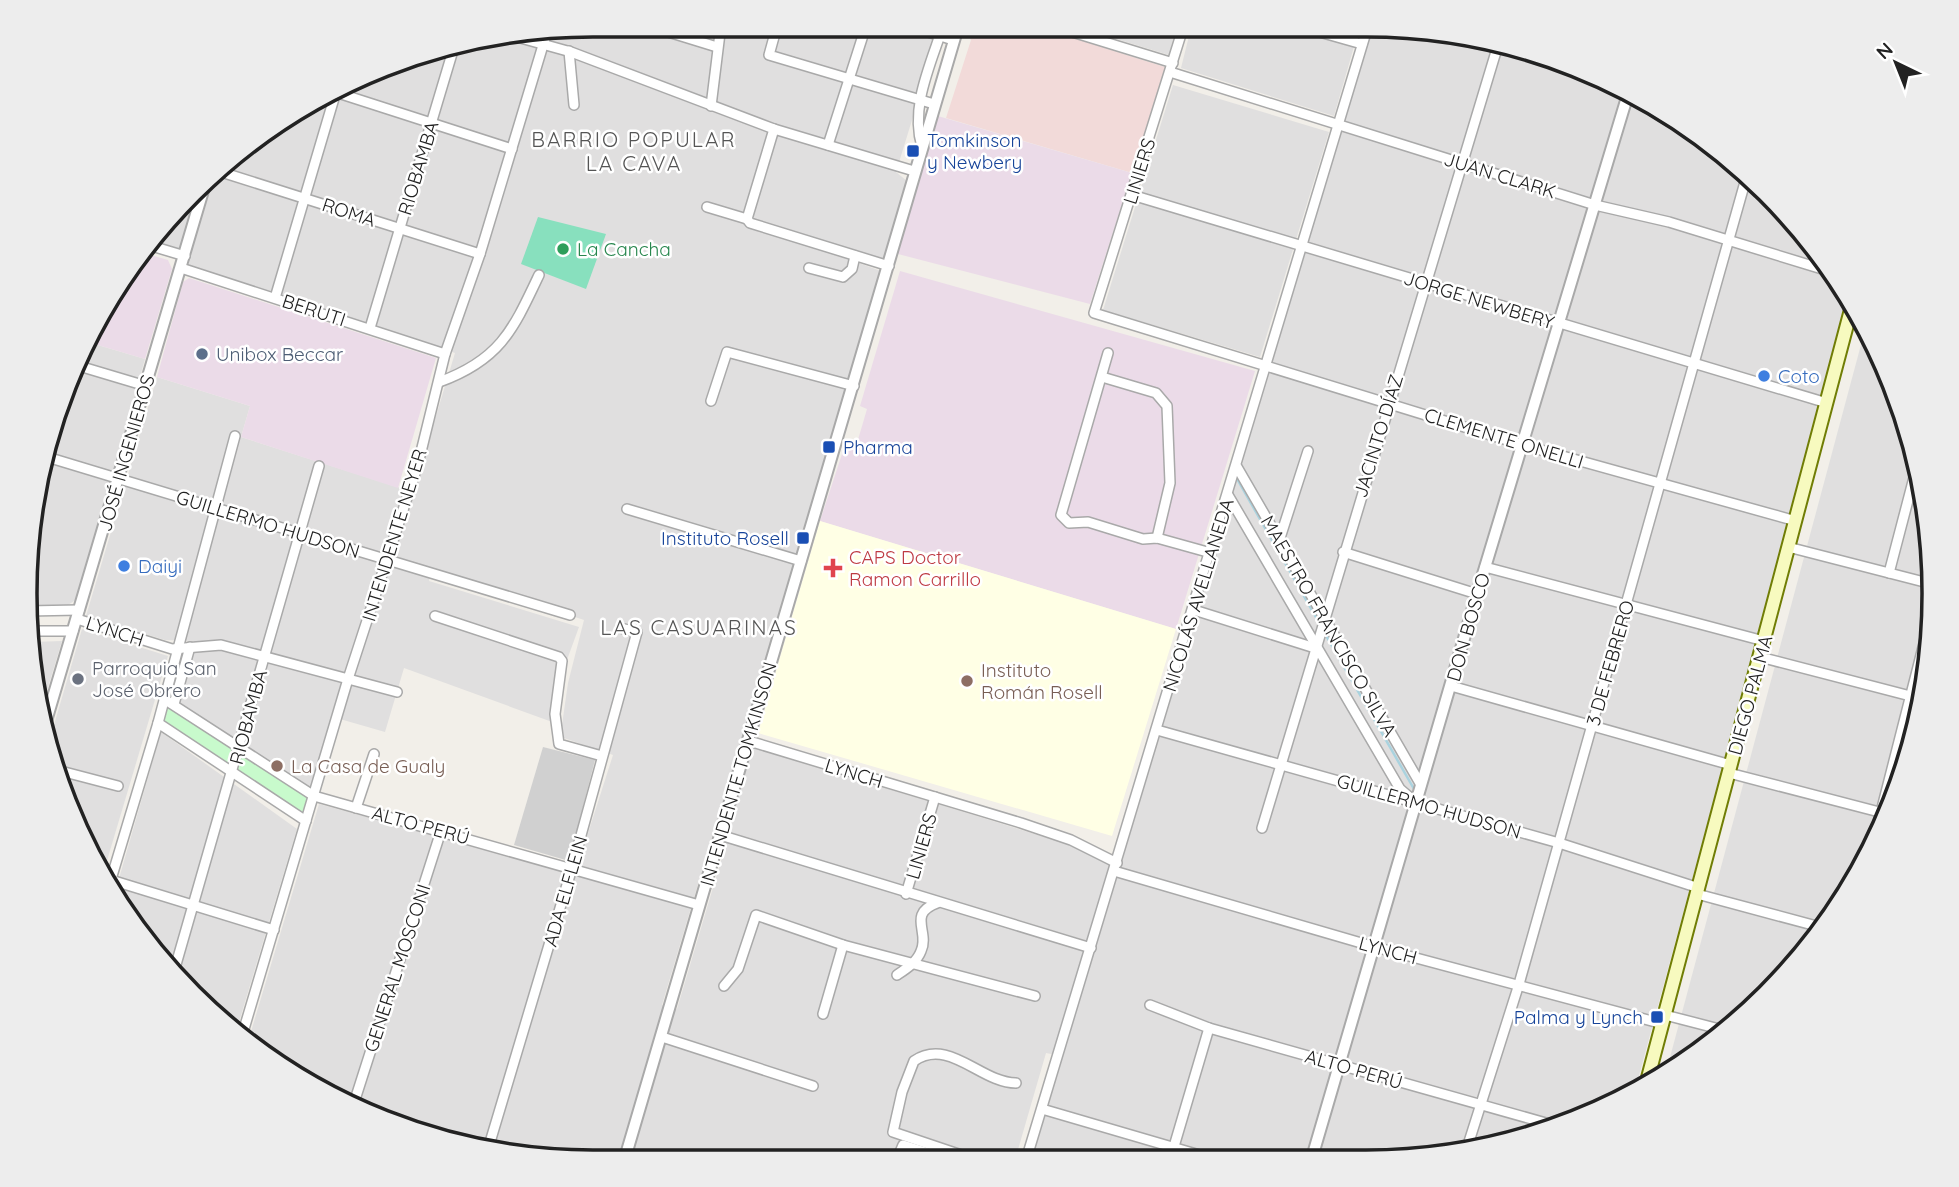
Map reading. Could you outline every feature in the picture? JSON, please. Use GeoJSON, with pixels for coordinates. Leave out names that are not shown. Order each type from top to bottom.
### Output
{"type":"FeatureCollection","features":[{"type":"Feature","properties":{"kind":"main road","name":"DIEGO PALMA"},"geometry":{"type":"LineString","coordinates":[[1649,1073],[1849,317]]}},
{"type":"Feature","properties":{"kind":"street"},"geometry":{"type":"LineString","coordinates":[[682,37],[717,47]]}},
{"type":"Feature","properties":{"kind":"street"},"geometry":{"type":"LineString","coordinates":[[711,106],[719,37]]}},
{"type":"Feature","properties":{"kind":"street"},"geometry":{"type":"LineString","coordinates":[[773,37],[768,54],[934,104]]}},
{"type":"Feature","properties":{"kind":"street"},"geometry":{"type":"LineString","coordinates":[[828,145],[862,37]]}},
{"type":"Feature","properties":{"kind":"street"},"geometry":{"type":"LineString","coordinates":[[939,37],[953,40]]}},
{"type":"Feature","properties":{"kind":"street","name":"INTENDENTE TOMKINSON"},"geometry":{"type":"LineString","coordinates":[[922,147],[916,121],[939,37]]}},
{"type":"Feature","properties":{"kind":"street","name":"INTENDENTE TOMKINSON"},"geometry":{"type":"LineString","coordinates":[[627,1150],[854,386],[954,37]]}},
{"type":"Feature","properties":{"kind":"street","name":"JUAN CLARK"},"geometry":{"type":"LineString","coordinates":[[1085,37],[1462,164],[1595,205],[1669,222],[1816,267]]}},
{"type":"Feature","properties":{"kind":"street","name":"LINIERS"},"geometry":{"type":"LineString","coordinates":[[1094,313],[1180,37]]}},
{"type":"Feature","properties":{"kind":"street"},"geometry":{"type":"LineString","coordinates":[[1337,37],[1362,44]]}},
{"type":"Feature","properties":{"kind":"street","name":"NICOLÁS AVELLANEDA"},"geometry":{"type":"LineString","coordinates":[[1029,1150],[1194,610],[1300,245],[1364,37]]}},
{"type":"Feature","properties":{"kind":"street","name":"INTENDENTE NEYER"},"geometry":{"type":"LineString","coordinates":[[245,1027],[348,678],[388,561],[445,354],[480,254],[544,39]]}},
{"type":"Feature","properties":{"kind":"street"},"geometry":{"type":"LineString","coordinates":[[529,41],[569,51],[774,129],[914,171]]}},
{"type":"Feature","properties":{"kind":"street"},"geometry":{"type":"LineString","coordinates":[[569,51],[574,106]]}},
{"type":"Feature","properties":{"kind":"street","name":"JACINTO DÍAZ"},"geometry":{"type":"LineString","coordinates":[[1262,828],[1496,52]]}},
{"type":"Feature","properties":{"kind":"street","name":"RIOBAMBA"},"geometry":{"type":"LineString","coordinates":[[370,328],[451,55]]}},
{"type":"Feature","properties":{"kind":"street"},"geometry":{"type":"LineString","coordinates":[[343,96],[512,149]]}},
{"type":"Feature","properties":{"kind":"street"},"geometry":{"type":"LineString","coordinates":[[275,298],[335,100]]}},
{"type":"Feature","properties":{"kind":"street","name":"DON BOSCO"},"geometry":{"type":"LineString","coordinates":[[1314,1150],[1485,566],[1626,101]]}},
{"type":"Feature","properties":{"kind":"street"},"geometry":{"type":"LineString","coordinates":[[751,223],[774,129]]}},
{"type":"Feature","properties":{"kind":"street","name":"ROMA"},"geometry":{"type":"LineString","coordinates":[[227,174],[480,254]]}},
{"type":"Feature","properties":{"kind":"street","name":"3 DE FEBRERO"},"geometry":{"type":"LineString","coordinates":[[1469,1141],[1519,984],[1744,186]]}},
{"type":"Feature","properties":{"kind":"street","name":"JORGE NEWBERY"},"geometry":{"type":"LineString","coordinates":[[1132,195],[1826,404]]}},
{"type":"Feature","properties":{"kind":"street","name":"JOSÉ INGENIEROS"},"geometry":{"type":"LineString","coordinates":[[49,711],[201,199]]}},
{"type":"Feature","properties":{"kind":"street"},"geometry":{"type":"LineString","coordinates":[[707,207],[889,266]]}},
{"type":"Feature","properties":{"kind":"street"},"geometry":{"type":"LineString","coordinates":[[158,248],[185,256]]}},
{"type":"Feature","properties":{"kind":"street"},"geometry":{"type":"LineString","coordinates":[[809,268],[844,277],[852,269],[856,256]]}},
{"type":"Feature","properties":{"kind":"street","name":"BERUTI"},"geometry":{"type":"LineString","coordinates":[[181,268],[445,354]]}},
{"type":"Feature","properties":{"kind":"street"},"geometry":{"type":"LineString","coordinates":[[439,382],[463,373],[506,339],[539,275]]}},
{"type":"Feature","properties":{"kind":"street","name":"CLEMENTE ONELLI"},"geometry":{"type":"LineString","coordinates":[[1094,313],[1523,445],[1796,521]]}},
{"type":"Feature","properties":{"kind":"street"},"geometry":{"type":"LineString","coordinates":[[711,401],[727,352],[854,386]]}},
{"type":"Feature","properties":{"kind":"street"},"geometry":{"type":"LineString","coordinates":[[1108,353],[1060,515],[1069,523],[1088,522],[1211,553]]}},
{"type":"Feature","properties":{"kind":"street"},"geometry":{"type":"LineString","coordinates":[[85,368],[146,386]]}},
{"type":"Feature","properties":{"kind":"street"},"geometry":{"type":"LineString","coordinates":[[1102,377],[1156,393],[1167,406],[1170,483],[1157,538]]}},
{"type":"Feature","properties":{"kind":"street"},"geometry":{"type":"LineString","coordinates":[[113,874],[158,723],[235,436]]}},
{"type":"Feature","properties":{"kind":"street"},"geometry":{"type":"LineString","coordinates":[[1280,538],[1308,451]]}},
{"type":"Feature","properties":{"kind":"street","name":"GUILLERMO HUDSON"},"geometry":{"type":"LineString","coordinates":[[54,459],[570,615]]}},
{"type":"Feature","properties":{"kind":"street","name":"RIOBAMBA"},"geometry":{"type":"LineString","coordinates":[[177,963],[319,466]]}},
{"type":"Feature","properties":{"kind":"street","name":"MAESTRO FRANCISCO SILVA"},"geometry":{"type":"LineString","coordinates":[[1237,467],[1280,538],[1323,622],[1421,785]]}},
{"type":"Feature","properties":{"kind":"street"},"geometry":{"type":"LineString","coordinates":[[1889,573],[1912,485]]}},
{"type":"Feature","properties":{"kind":"street","name":"MAESTRO FRANCISCO SILVA"},"geometry":{"type":"LineString","coordinates":[[1228,495],[1401,789],[1415,803]]}},
{"type":"Feature","properties":{"kind":"street"},"geometry":{"type":"LineString","coordinates":[[626,509],[801,561]]}},
{"type":"Feature","properties":{"kind":"street"},"geometry":{"type":"LineString","coordinates":[[1788,547],[1922,581]]}},
{"type":"Feature","properties":{"kind":"street"},"geometry":{"type":"LineString","coordinates":[[1343,552],[1477,594]]}},
{"type":"Feature","properties":{"kind":"street"},"geometry":{"type":"LineString","coordinates":[[1485,566],[1764,641]]}},
{"type":"Feature","properties":{"kind":"street"},"geometry":{"type":"LineString","coordinates":[[1194,610],[1317,643]]}},
{"type":"Feature","properties":{"kind":"street","name":"LYNCH"},"geometry":{"type":"LineString","coordinates":[[37,612],[78,614],[177,649],[221,645],[397,692]]}},
{"type":"Feature","properties":{"kind":"street"},"geometry":{"type":"LineString","coordinates":[[435,617],[561,659],[555,714],[559,744],[602,756]]}},
{"type":"Feature","properties":{"kind":"street","name":"ADA ELFLEIN"},"geometry":{"type":"LineString","coordinates":[[490,1141],[572,868],[637,632],[620,628]]}},
{"type":"Feature","properties":{"kind":"street","name":"LYNCH"},"geometry":{"type":"LineString","coordinates":[[38,631],[73,631]]}},
{"type":"Feature","properties":{"kind":"street"},"geometry":{"type":"LineString","coordinates":[[174,704],[190,647]]}},
{"type":"Feature","properties":{"kind":"street"},"geometry":{"type":"LineString","coordinates":[[1760,657],[1911,696]]}},
{"type":"Feature","properties":{"kind":"street"},"geometry":{"type":"LineString","coordinates":[[1895,765],[1915,680]]}},
{"type":"Feature","properties":{"kind":"street"},"geometry":{"type":"LineString","coordinates":[[1451,686],[1593,724],[1730,769],[1878,811]]}},
{"type":"Feature","properties":{"kind":"street","name":"ALTO PERÚ"},"geometry":{"type":"LineString","coordinates":[[164,699],[314,796],[699,905]]}},
{"type":"Feature","properties":{"kind":"street"},"geometry":{"type":"LineString","coordinates":[[158,723],[232,775],[306,821]]}},
{"type":"Feature","properties":{"kind":"street","name":"GUILLERMO HUDSON"},"geometry":{"type":"LineString","coordinates":[[1157,730],[1559,843],[1698,891],[1812,925]]}},
{"type":"Feature","properties":{"kind":"street","name":"LYNCH"},"geometry":{"type":"LineString","coordinates":[[749,741],[1058,836],[1115,867],[1375,947],[1664,1020],[1712,1028]]}},
{"type":"Feature","properties":{"kind":"street"},"geometry":{"type":"LineString","coordinates":[[356,808],[374,754]]}},
{"type":"Feature","properties":{"kind":"street"},"geometry":{"type":"LineString","coordinates":[[66,772],[118,786]]}},
{"type":"Feature","properties":{"kind":"street","name":"LINIERS"},"geometry":{"type":"LineString","coordinates":[[906,894],[935,797]]}},
{"type":"Feature","properties":{"kind":"street","name":"GENERAL MOSCONI"},"geometry":{"type":"LineString","coordinates":[[356,1097],[441,831]]}},
{"type":"Feature","properties":{"kind":"street"},"geometry":{"type":"LineString","coordinates":[[720,835],[906,894],[1091,948]]}},
{"type":"Feature","properties":{"kind":"street"},"geometry":{"type":"LineString","coordinates":[[120,886],[274,930]]}},
{"type":"Feature","properties":{"kind":"street","name":"LINIERS"},"geometry":{"type":"LineString","coordinates":[[912,964],[923,948],[922,913],[928,906],[937,903]]}},
{"type":"Feature","properties":{"kind":"street"},"geometry":{"type":"LineString","coordinates":[[723,986],[738,969],[756,915],[843,945],[1035,996]]}},
{"type":"Feature","properties":{"kind":"street"},"geometry":{"type":"LineString","coordinates":[[823,1014],[843,945]]}},
{"type":"Feature","properties":{"kind":"street"},"geometry":{"type":"LineString","coordinates":[[897,975],[912,964]]}},
{"type":"Feature","properties":{"kind":"street","name":"ALTO PERÚ"},"geometry":{"type":"LineString","coordinates":[[1150,1005],[1209,1028],[1541,1122]]}},
{"type":"Feature","properties":{"kind":"street"},"geometry":{"type":"LineString","coordinates":[[1173,1150],[1209,1028]]}},
{"type":"Feature","properties":{"kind":"street"},"geometry":{"type":"LineString","coordinates":[[662,1037],[813,1086]]}},
{"type":"Feature","properties":{"kind":"street"},"geometry":{"type":"LineString","coordinates":[[946,1150],[893,1132],[902,1092],[914,1061],[930,1053],[943,1054],[992,1078],[1016,1083]]}},
{"type":"Feature","properties":{"kind":"street"},"geometry":{"type":"LineString","coordinates":[[1042,1109],[1185,1150]]}},
{"type":"Feature","properties":{"kind":"street"},"geometry":{"type":"LineString","coordinates":[[901,1150],[903,1145],[919,1150]]}},
{"type":"Feature","properties":{"kind":"shaded area"},"geometry":{"type":"Polygon","coordinates":[[[938,37],[896,172],[907,181],[885,259],[724,215],[881,271],[662,1005],[677,1009],[728,837],[1091,948],[1057,1055],[1046,1053],[1018,1150],[594,1150],[557,1149],[485,1140],[415,1121],[347,1093],[315,1076],[251,1032],[319,804],[575,874],[613,755],[564,738],[562,725],[568,683],[584,620],[432,569],[429,581],[579,627],[560,679],[555,723],[404,668],[385,732],[333,717],[312,790],[180,703],[194,641],[165,640],[86,616],[157,377],[250,406],[241,437],[413,492],[455,353],[190,266],[188,262],[208,192],[226,175],[315,111],[380,79],[415,66],[485,47],[557,38],[938,37]]]}},
{"type":"Feature","properties":{"kind":"shaded area"},"geometry":{"type":"Polygon","coordinates":[[[970,37],[1070,37],[1165,67],[1132,173],[946,118],[971,40],[970,37]]]}},
{"type":"Feature","properties":{"kind":"shaded area"},"geometry":{"type":"Polygon","coordinates":[[[1110,37],[1174,37],[1169,55],[1110,37]]]}},
{"type":"Feature","properties":{"kind":"shaded area"},"geometry":{"type":"Polygon","coordinates":[[[1189,37],[1336,37],[1355,43],[1334,116],[1181,68],[1189,37]]]}},
{"type":"Feature","properties":{"kind":"shaded area"},"geometry":{"type":"Polygon","coordinates":[[[1348,37],[1402,38],[1474,47],[1544,66],[1579,79],[1644,111],[1704,152],[1759,200],[1807,255],[1846,312],[1638,1079],[1579,1108],[1544,1121],[1474,1140],[1438,1145],[1366,1150],[1034,1150],[1367,43],[1348,37]]]}},
{"type":"Feature","properties":{"kind":"shaded area"},"geometry":{"type":"Polygon","coordinates":[[[1173,85],[1329,132],[1260,357],[1103,310],[1173,85]]]}},
{"type":"Feature","properties":{"kind":"shaded area"},"geometry":{"type":"Polygon","coordinates":[[[938,116],[1132,173],[1090,304],[898,254],[938,116]]]}},
{"type":"Feature","properties":{"kind":"shaded area"},"geometry":{"type":"Polygon","coordinates":[[[193,208],[181,249],[161,243],[193,208]]]}},
{"type":"Feature","properties":{"kind":"shaded area"},"geometry":{"type":"Polygon","coordinates":[[[152,255],[168,260],[172,269],[145,359],[95,344],[111,315],[152,255]]]}},
{"type":"Feature","properties":{"kind":"shaded area"},"geometry":{"type":"Polygon","coordinates":[[[900,271],[1255,371],[1176,629],[820,521],[844,448],[855,450],[867,409],[860,406],[900,271]]]}},
{"type":"Feature","properties":{"kind":"shaded area"},"geometry":{"type":"Polygon","coordinates":[[[189,278],[436,358],[398,488],[241,437],[250,406],[157,377],[183,282],[189,278]]]}},
{"type":"Feature","properties":{"kind":"shaded area"},"geometry":{"type":"Polygon","coordinates":[[[1862,341],[1880,380],[1903,449],[1912,485],[1921,557],[1921,630],[1912,702],[1903,738],[1880,807],[1865,840],[1848,872],[1807,932],[1784,961],[1733,1012],[1669,1060],[1862,341]]]}},
{"type":"Feature","properties":{"kind":"shaded area"},"geometry":{"type":"Polygon","coordinates":[[[95,344],[145,359],[77,599],[68,605],[37,605],[38,557],[47,485],[56,449],[79,380],[95,344]]]}},
{"type":"Feature","properties":{"kind":"shaded area","name":"Instituto Román Rosell"},"geometry":{"type":"Polygon","coordinates":[[[820,521],[1176,629],[1112,836],[758,733],[820,521]]]}},
{"type":"Feature","properties":{"kind":"shaded area"},"geometry":{"type":"Polygon","coordinates":[[[82,629],[168,656],[106,863],[79,807],[53,727],[82,629]]]}},
{"type":"Feature","properties":{"kind":"shaded area"},"geometry":{"type":"Polygon","coordinates":[[[62,641],[46,694],[42,666],[39,642],[62,641]]]}},
{"type":"Feature","properties":{"kind":"shaded area"},"geometry":{"type":"Polygon","coordinates":[[[161,732],[297,829],[239,1022],[175,961],[118,883],[161,732]]]}},
{"type":"Feature","properties":{"kind":"shaded area"},"geometry":{"type":"Polygon","coordinates":[[[543,747],[595,760],[569,861],[514,845],[543,747]]]}},
{"type":"Feature","properties":{"kind":"shaded area"},"geometry":{"type":"Polygon","coordinates":[[[753,747],[1067,844],[1111,866],[1088,941],[727,833],[753,747]]]}},
{"type":"Feature","properties":{"kind":"green space","name":"La Cancha"},"geometry":{"type":"Polygon","coordinates":[[[538,217],[606,234],[586,289],[521,264],[538,217]]]}},
{"type":"Feature","properties":{"kind":"green space"},"geometry":{"type":"Polygon","coordinates":[[[190,647],[174,704],[314,796],[306,821],[158,723],[177,649],[190,647]]]}},
{"type":"Feature","properties":{"kind":"waterway"},"geometry":{"type":"LineString","coordinates":[[1236,477],[1321,626]]}},
{"type":"Feature","properties":{"kind":"waterway"},"geometry":{"type":"LineString","coordinates":[[1324,632],[1414,789]]}},
{"type":"Feature","properties":{"kind":"place","name":"Tomkinson y Newbery"},"geometry":{"type":"Point","coordinates":[913,151]}},
{"type":"Feature","properties":{"kind":"place","name":"La Cancha"},"geometry":{"type":"Point","coordinates":[563,249]}},
{"type":"Feature","properties":{"kind":"place","name":"Unibox Beccar"},"geometry":{"type":"Point","coordinates":[202,354]}},
{"type":"Feature","properties":{"kind":"place","name":"Coto"},"geometry":{"type":"Point","coordinates":[1764,376]}},
{"type":"Feature","properties":{"kind":"place","name":"Pharma"},"geometry":{"type":"Point","coordinates":[829,447]}},
{"type":"Feature","properties":{"kind":"place","name":"Instituto Rosell"},"geometry":{"type":"Point","coordinates":[803,538]}},
{"type":"Feature","properties":{"kind":"place","name":"Daiyi"},"geometry":{"type":"Point","coordinates":[124,566]}},
{"type":"Feature","properties":{"kind":"place","name":"CAPS Doctor Ramon Carrillo"},"geometry":{"type":"Point","coordinates":[833,568]}},
{"type":"Feature","properties":{"kind":"place","name":"Parroquia San José Obrero"},"geometry":{"type":"Point","coordinates":[78,679]}},
{"type":"Feature","properties":{"kind":"place","name":"Instituto Román Rosell"},"geometry":{"type":"Point","coordinates":[967,681]}},
{"type":"Feature","properties":{"kind":"place","name":"La Casa de Gualy"},"geometry":{"type":"Point","coordinates":[277,766]}},
{"type":"Feature","properties":{"kind":"place","name":"Palma y Lynch"},"geometry":{"type":"Point","coordinates":[1657,1017]}},
{"type":"Feature","properties":{"kind":"district","name":"BARRIO POPULAR LA CAVA"},"geometry":{"type":"Point","coordinates":[634,152]}},
{"type":"Feature","properties":{"kind":"district","name":"LAS CASUARINAS"},"geometry":{"type":"Point","coordinates":[699,628]}}]}
